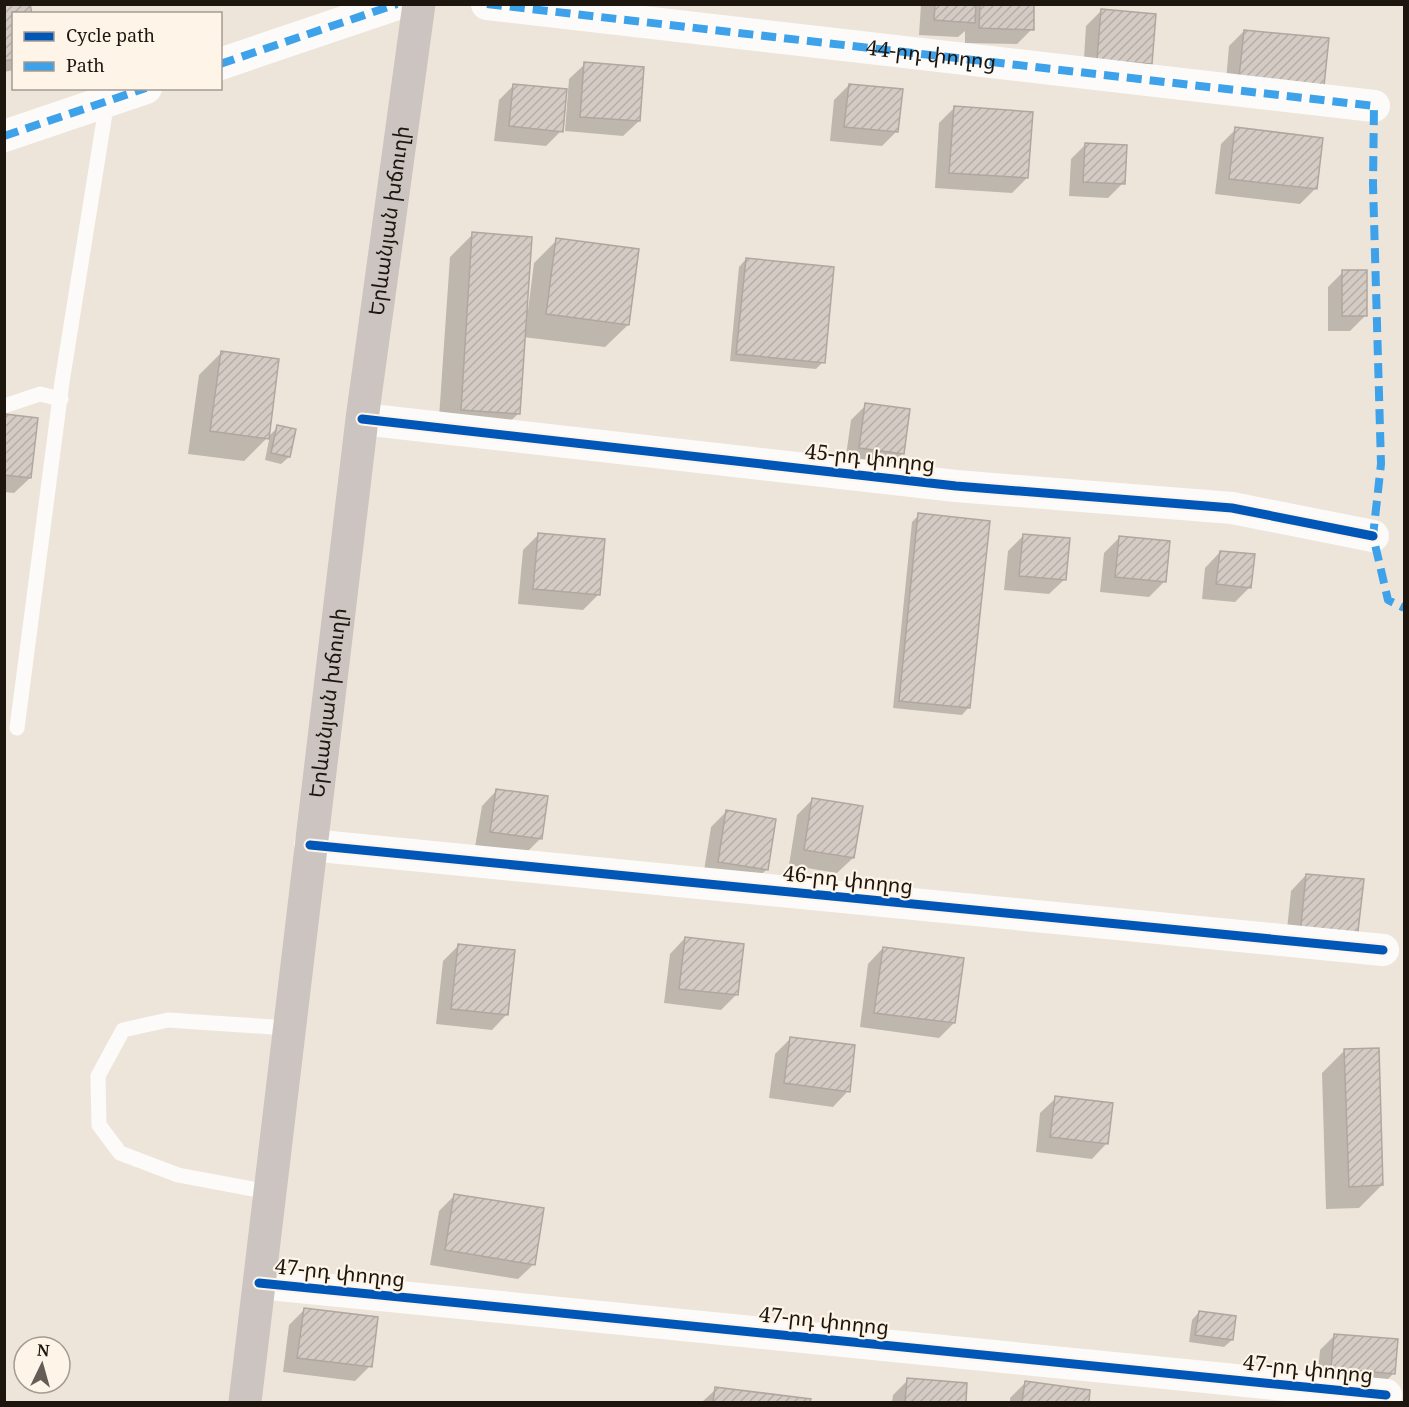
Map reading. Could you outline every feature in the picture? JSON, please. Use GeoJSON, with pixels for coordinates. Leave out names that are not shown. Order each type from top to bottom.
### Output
{"type":"FeatureCollection","features":[{"type":"Feature","properties":{"kind":"main road","name":"Երևանյան խճուղի"},"geometry":{"type":"LineString","coordinates":[[245,1402],[362,419],[419,4]]}},
{"type":"Feature","properties":{"kind":"street"},"geometry":{"type":"LineString","coordinates":[[222,63],[397,4]]}},
{"type":"Feature","properties":{"kind":"street","name":"44-րդ փողոց"},"geometry":{"type":"LineString","coordinates":[[487,4],[1374,106]]}},
{"type":"Feature","properties":{"kind":"street"},"geometry":{"type":"LineString","coordinates":[[4,136],[140,90]]}},
{"type":"Feature","properties":{"kind":"street","name":"45-րդ փողոց"},"geometry":{"type":"LineString","coordinates":[[362,419],[956,486],[1232,508],[1373,536]]}},
{"type":"Feature","properties":{"kind":"street","name":"46-րդ փողոց"},"geometry":{"type":"LineString","coordinates":[[310,845],[1383,950]]}},
{"type":"Feature","properties":{"kind":"street","name":"47-րդ փողոց"},"geometry":{"type":"LineString","coordinates":[[259,1284],[1386,1395]]}},
{"type":"Feature","properties":{"kind":"lane"},"geometry":{"type":"LineString","coordinates":[[17,729],[60,399],[107,102]]}},
{"type":"Feature","properties":{"kind":"lane"},"geometry":{"type":"LineString","coordinates":[[4,406],[40,394],[60,399]]}},
{"type":"Feature","properties":{"kind":"lane"},"geometry":{"type":"LineString","coordinates":[[269,1192],[178,1175],[120,1153],[99,1125],[98,1076],[123,1030],[168,1020],[288,1028]]}},
{"type":"Feature","properties":{"kind":"building"},"geometry":{"type":"Polygon","coordinates":[[[30,4],[32,12],[12,12],[12,59],[4,61],[4,5],[30,4]]]}},
{"type":"Feature","properties":{"kind":"building"},"geometry":{"type":"Polygon","coordinates":[[[935,4],[976,4],[975,23],[934,20],[935,4]]]}},
{"type":"Feature","properties":{"kind":"building"},"geometry":{"type":"Polygon","coordinates":[[[980,4],[1034,4],[1034,30],[979,28],[980,4]]]}},
{"type":"Feature","properties":{"kind":"building"},"geometry":{"type":"Polygon","coordinates":[[[1101,9],[1156,14],[1152,64],[1097,60],[1101,9]]]}},
{"type":"Feature","properties":{"kind":"building"},"geometry":{"type":"Polygon","coordinates":[[[1244,30],[1329,38],[1324,86],[1239,78],[1244,30]]]}},
{"type":"Feature","properties":{"kind":"building"},"geometry":{"type":"Polygon","coordinates":[[[584,62],[644,67],[640,121],[580,117],[584,62]]]}},
{"type":"Feature","properties":{"kind":"building"},"geometry":{"type":"Polygon","coordinates":[[[513,84],[567,89],[563,132],[509,126],[513,84]]]}},
{"type":"Feature","properties":{"kind":"building"},"geometry":{"type":"Polygon","coordinates":[[[849,84],[903,89],[898,132],[844,127],[849,84]]]}},
{"type":"Feature","properties":{"kind":"building"},"geometry":{"type":"Polygon","coordinates":[[[954,106],[1033,112],[1028,178],[949,173],[954,106]]]}},
{"type":"Feature","properties":{"kind":"building"},"geometry":{"type":"Polygon","coordinates":[[[1235,127],[1323,138],[1317,189],[1229,179],[1235,127]]]}},
{"type":"Feature","properties":{"kind":"building"},"geometry":{"type":"Polygon","coordinates":[[[1085,143],[1127,145],[1125,184],[1083,182],[1085,143]]]}},
{"type":"Feature","properties":{"kind":"building"},"geometry":{"type":"Polygon","coordinates":[[[472,232],[532,237],[520,414],[461,410],[472,232]]]}},
{"type":"Feature","properties":{"kind":"building"},"geometry":{"type":"Polygon","coordinates":[[[556,238],[639,249],[629,325],[546,314],[556,238]]]}},
{"type":"Feature","properties":{"kind":"building"},"geometry":{"type":"Polygon","coordinates":[[[746,258],[834,267],[825,363],[736,354],[746,258]]]}},
{"type":"Feature","properties":{"kind":"building"},"geometry":{"type":"Polygon","coordinates":[[[1342,270],[1367,270],[1367,316],[1342,316],[1342,270]]]}},
{"type":"Feature","properties":{"kind":"building"},"geometry":{"type":"Polygon","coordinates":[[[221,351],[279,359],[269,439],[210,431],[221,351]]]}},
{"type":"Feature","properties":{"kind":"building"},"geometry":{"type":"Polygon","coordinates":[[[865,403],[910,409],[904,454],[859,448],[865,403]]]}},
{"type":"Feature","properties":{"kind":"building"},"geometry":{"type":"Polygon","coordinates":[[[5,414],[38,418],[31,478],[4,475],[5,414]]]}},
{"type":"Feature","properties":{"kind":"building"},"geometry":{"type":"Polygon","coordinates":[[[277,425],[296,429],[290,457],[271,453],[277,425]]]}},
{"type":"Feature","properties":{"kind":"building"},"geometry":{"type":"Polygon","coordinates":[[[918,513],[990,521],[970,708],[899,701],[918,513]]]}},
{"type":"Feature","properties":{"kind":"building"},"geometry":{"type":"Polygon","coordinates":[[[538,533],[605,539],[600,595],[533,589],[538,533]]]}},
{"type":"Feature","properties":{"kind":"building"},"geometry":{"type":"Polygon","coordinates":[[[1023,534],[1070,538],[1066,580],[1019,576],[1023,534]]]}},
{"type":"Feature","properties":{"kind":"building"},"geometry":{"type":"Polygon","coordinates":[[[1119,536],[1170,541],[1166,582],[1115,577],[1119,536]]]}},
{"type":"Feature","properties":{"kind":"building"},"geometry":{"type":"Polygon","coordinates":[[[1220,551],[1255,554],[1251,588],[1216,584],[1220,551]]]}},
{"type":"Feature","properties":{"kind":"building"},"geometry":{"type":"Polygon","coordinates":[[[496,789],[548,796],[542,839],[490,832],[496,789]]]}},
{"type":"Feature","properties":{"kind":"building"},"geometry":{"type":"Polygon","coordinates":[[[812,798],[863,806],[854,858],[804,850],[812,798]]]}},
{"type":"Feature","properties":{"kind":"building"},"geometry":{"type":"Polygon","coordinates":[[[726,810],[776,819],[768,870],[718,862],[726,810]]]}},
{"type":"Feature","properties":{"kind":"building"},"geometry":{"type":"Polygon","coordinates":[[[1306,874],[1364,879],[1357,940],[1300,935],[1306,874]]]}},
{"type":"Feature","properties":{"kind":"building"},"geometry":{"type":"Polygon","coordinates":[[[685,937],[744,944],[738,995],[679,989],[685,937]]]}},
{"type":"Feature","properties":{"kind":"building"},"geometry":{"type":"Polygon","coordinates":[[[458,944],[515,950],[508,1015],[451,1009],[458,944]]]}},
{"type":"Feature","properties":{"kind":"building"},"geometry":{"type":"Polygon","coordinates":[[[883,947],[964,958],[955,1023],[874,1013],[883,947]]]}},
{"type":"Feature","properties":{"kind":"building"},"geometry":{"type":"Polygon","coordinates":[[[790,1037],[855,1045],[850,1092],[784,1083],[790,1037]]]}},
{"type":"Feature","properties":{"kind":"building"},"geometry":{"type":"Polygon","coordinates":[[[1379,1048],[1383,1185],[1349,1187],[1344,1049],[1379,1048]]]}},
{"type":"Feature","properties":{"kind":"building"},"geometry":{"type":"Polygon","coordinates":[[[1055,1096],[1113,1103],[1108,1144],[1050,1137],[1055,1096]]]}},
{"type":"Feature","properties":{"kind":"building"},"geometry":{"type":"Polygon","coordinates":[[[454,1194],[544,1208],[535,1265],[445,1250],[454,1194]]]}},
{"type":"Feature","properties":{"kind":"building"},"geometry":{"type":"Polygon","coordinates":[[[304,1308],[378,1317],[372,1367],[297,1358],[304,1308]]]}},
{"type":"Feature","properties":{"kind":"building"},"geometry":{"type":"Polygon","coordinates":[[[1199,1311],[1236,1316],[1233,1340],[1195,1335],[1199,1311]]]}},
{"type":"Feature","properties":{"kind":"building"},"geometry":{"type":"Polygon","coordinates":[[[1334,1334],[1398,1339],[1395,1374],[1331,1368],[1334,1334]]]}},
{"type":"Feature","properties":{"kind":"building"},"geometry":{"type":"Polygon","coordinates":[[[907,1378],[967,1383],[966,1402],[905,1402],[907,1378]]]}},
{"type":"Feature","properties":{"kind":"building"},"geometry":{"type":"Polygon","coordinates":[[[1025,1381],[1090,1390],[1089,1402],[1022,1402],[1025,1381]]]}},
{"type":"Feature","properties":{"kind":"building"},"geometry":{"type":"Polygon","coordinates":[[[715,1387],[811,1399],[810,1402],[713,1402],[715,1387]]]}},
{"type":"Feature","properties":{"kind":"marked path"},"geometry":{"type":"LineString","coordinates":[[222,63],[397,4]]}},
{"type":"Feature","properties":{"kind":"marked path"},"geometry":{"type":"LineString","coordinates":[[487,4],[1374,106],[1373,184],[1381,464],[1373,536],[1388,600],[1404,608]]}},
{"type":"Feature","properties":{"kind":"marked path"},"geometry":{"type":"LineString","coordinates":[[4,136],[140,90]]}},
{"type":"Feature","properties":{"kind":"cycle path"},"geometry":{"type":"LineString","coordinates":[[362,419],[956,486],[1232,508],[1373,536]]}},
{"type":"Feature","properties":{"kind":"cycle path"},"geometry":{"type":"LineString","coordinates":[[310,845],[1383,950]]}},
{"type":"Feature","properties":{"kind":"cycle path"},"geometry":{"type":"LineString","coordinates":[[259,1283],[1386,1395]]}}]}
